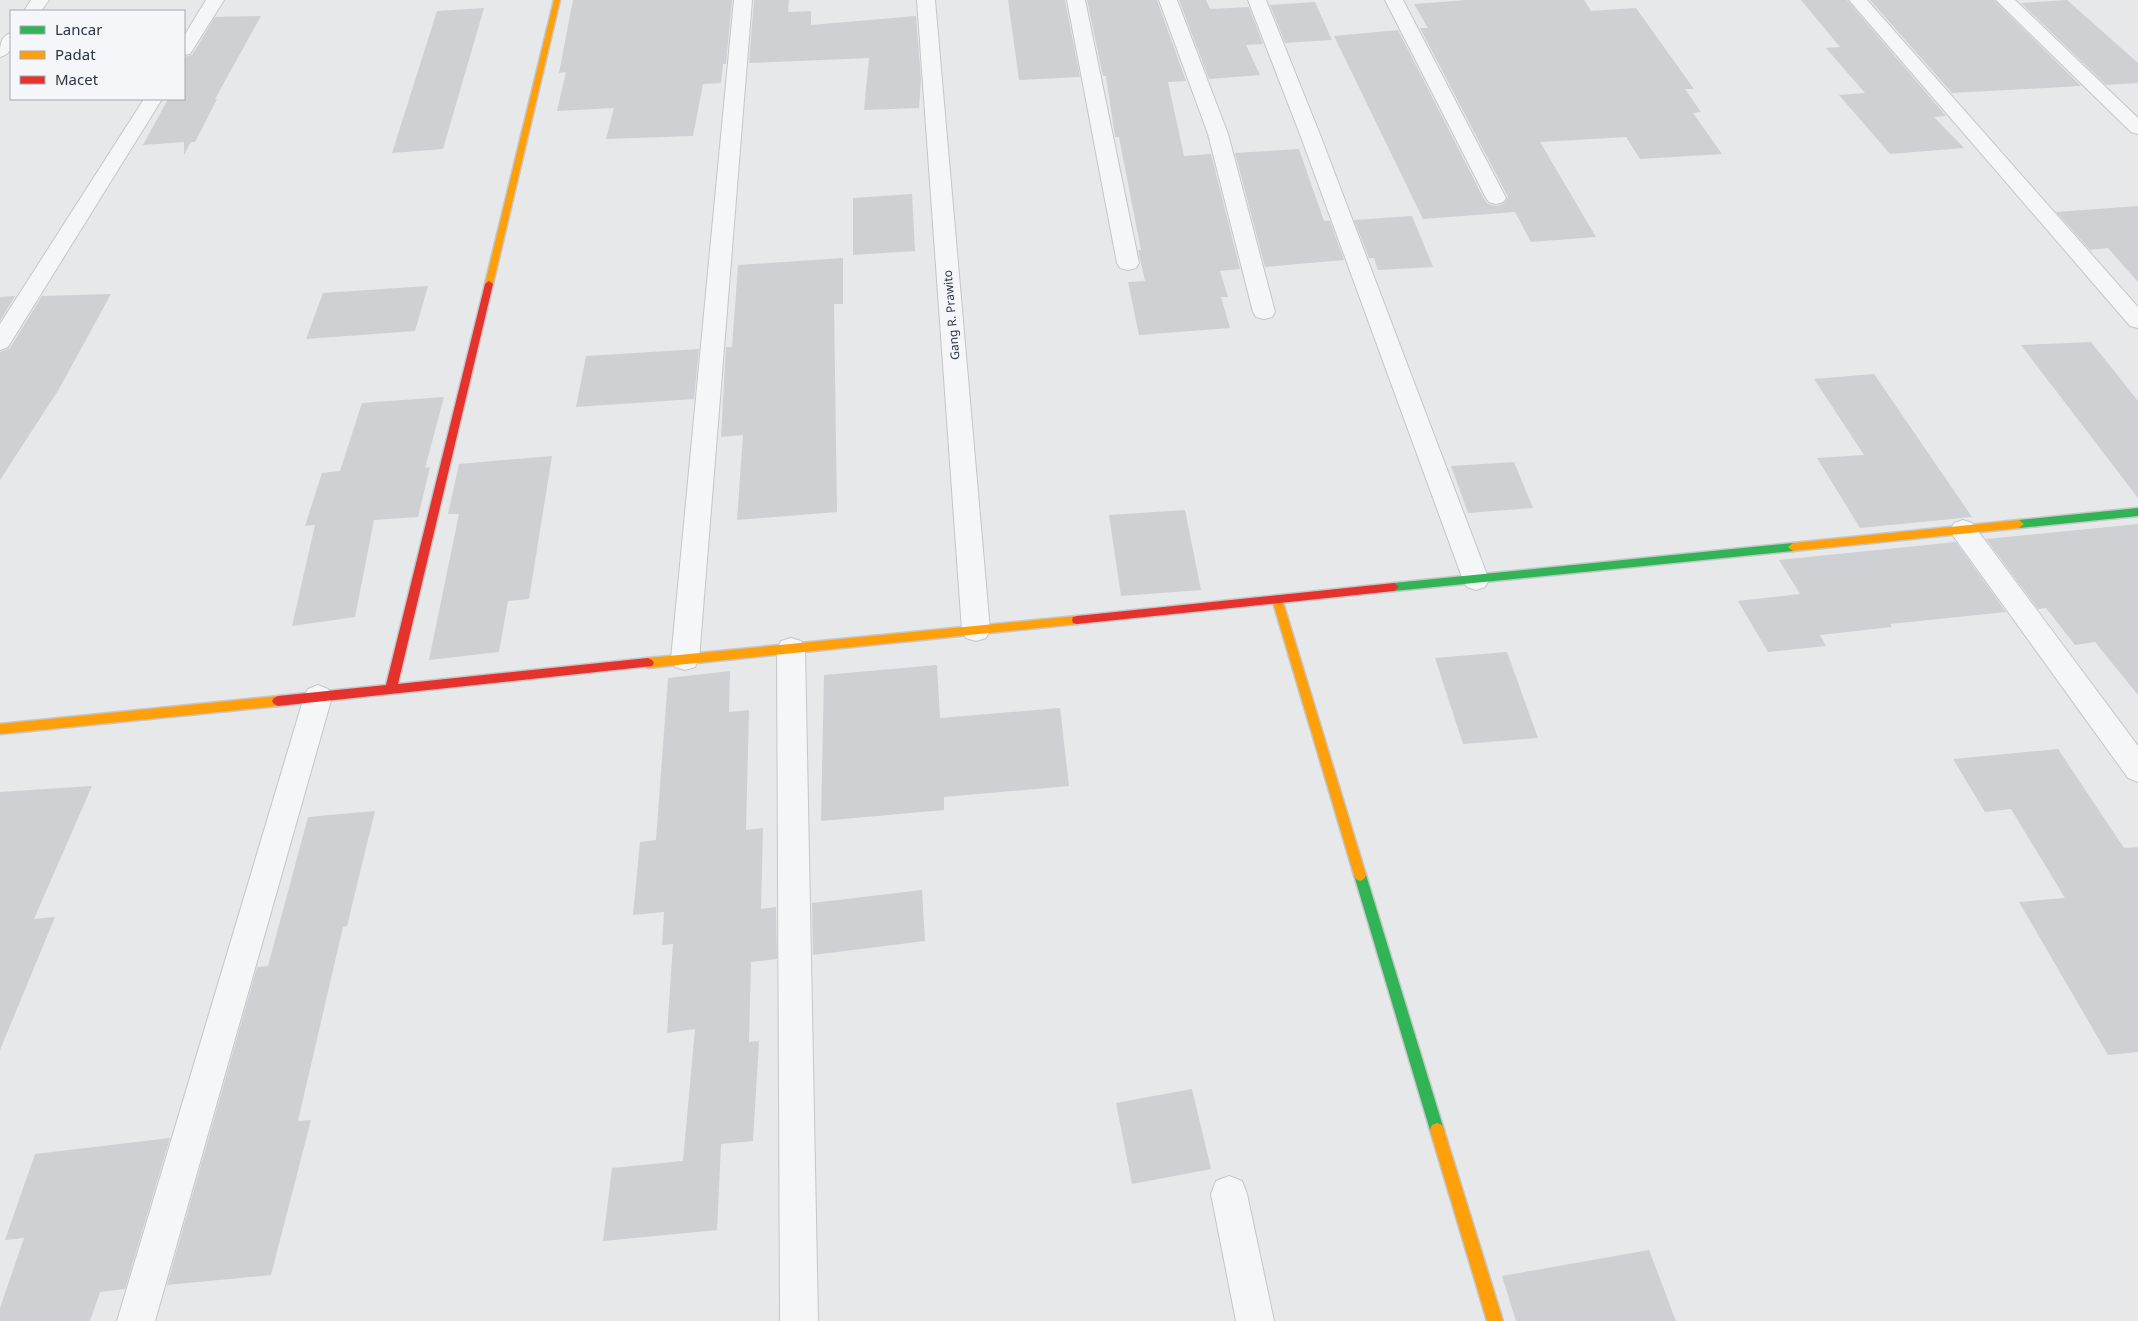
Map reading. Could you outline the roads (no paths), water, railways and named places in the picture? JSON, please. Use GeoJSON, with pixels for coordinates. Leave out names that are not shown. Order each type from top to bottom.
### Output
{"type":"FeatureCollection","features":[{"type":"Feature","properties":{"kind":"street"},"geometry":{"type":"LineString","coordinates":[[185,48],[215,0]]}},
{"type":"Feature","properties":{"kind":"street"},"geometry":{"type":"LineString","coordinates":[[391,689],[557,0]]}},
{"type":"Feature","properties":{"kind":"street"},"geometry":{"type":"LineString","coordinates":[[685,659],[743,0]]}},
{"type":"Feature","properties":{"kind":"street","name":"Gang R. Prawito"},"geometry":{"type":"LineString","coordinates":[[926,0],[976,630]]}},
{"type":"Feature","properties":{"kind":"street"},"geometry":{"type":"LineString","coordinates":[[1076,0],[1128,263]]}},
{"type":"Feature","properties":{"kind":"street"},"geometry":{"type":"LineString","coordinates":[[1168,0],[1218,134],[1264,312]]}},
{"type":"Feature","properties":{"kind":"street"},"geometry":{"type":"LineString","coordinates":[[1257,0],[1315,146],[1476,580]]}},
{"type":"Feature","properties":{"kind":"street"},"geometry":{"type":"LineString","coordinates":[[1394,0],[1496,198]]}},
{"type":"Feature","properties":{"kind":"street"},"geometry":{"type":"LineString","coordinates":[[1858,0],[2138,321]]}},
{"type":"Feature","properties":{"kind":"street"},"geometry":{"type":"LineString","coordinates":[[2005,0],[2138,128]]}},
{"type":"Feature","properties":{"kind":"street"},"geometry":{"type":"LineString","coordinates":[[0,52],[10,39]]}},
{"type":"Feature","properties":{"kind":"street"},"geometry":{"type":"LineString","coordinates":[[0,342],[152,100]]}},
{"type":"Feature","properties":{"kind":"street"},"geometry":{"type":"LineString","coordinates":[[1,732],[391,689],[2138,512]]}},
{"type":"Feature","properties":{"kind":"street"},"geometry":{"type":"LineString","coordinates":[[1963,530],[2138,769]]}},
{"type":"Feature","properties":{"kind":"street"},"geometry":{"type":"LineString","coordinates":[[1277,599],[1495,1321]]}},
{"type":"Feature","properties":{"kind":"street"},"geometry":{"type":"LineString","coordinates":[[791,649],[799,1321]]}},
{"type":"Feature","properties":{"kind":"street"},"geometry":{"type":"LineString","coordinates":[[136,1321],[318,697]]}},
{"type":"Feature","properties":{"kind":"street"},"geometry":{"type":"LineString","coordinates":[[1229,1194],[1255,1321]]}}]}
